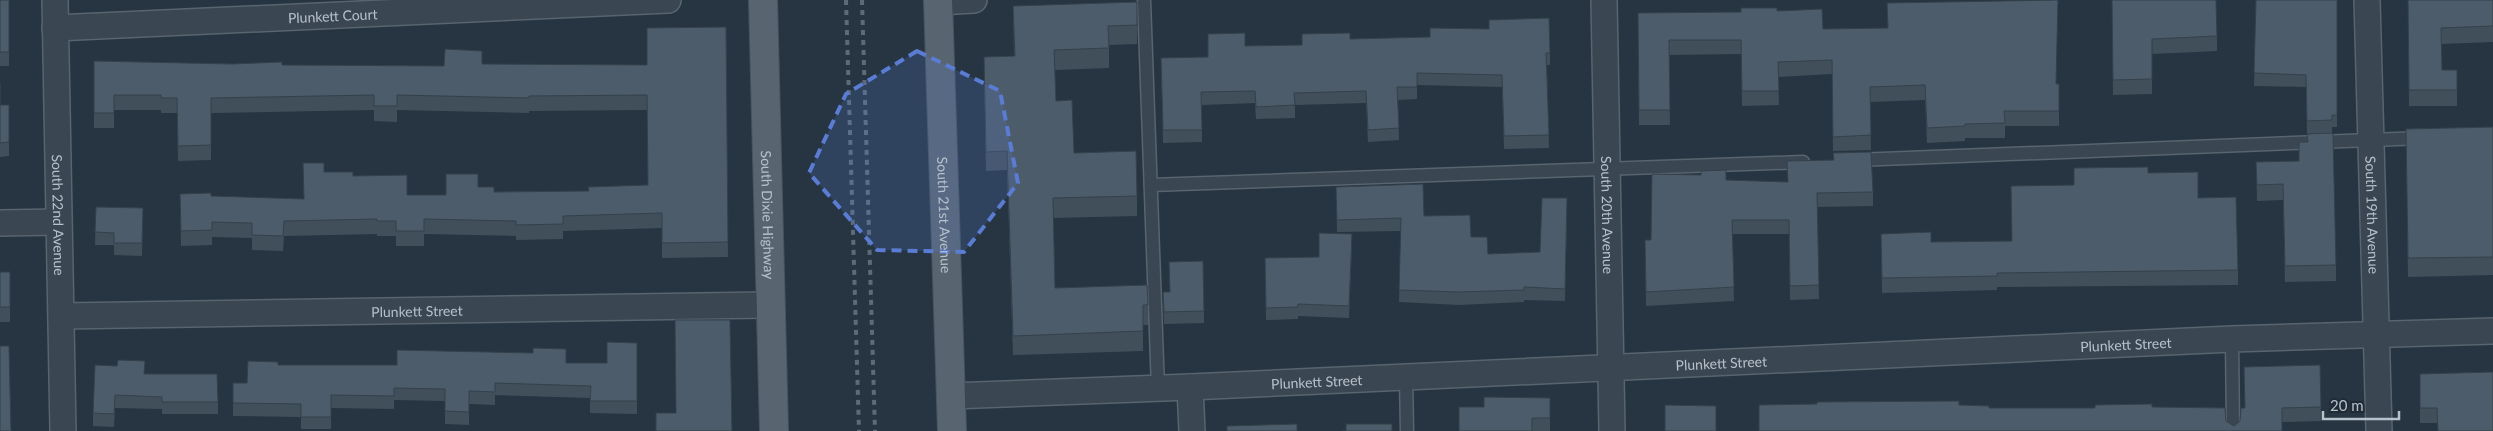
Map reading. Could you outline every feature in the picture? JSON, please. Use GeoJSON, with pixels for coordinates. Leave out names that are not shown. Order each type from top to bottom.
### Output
{"type":"FeatureCollection","features":[{"type":"Feature","properties":{"kind":"main road","name":"South Dixie Highway"},"geometry":{"type":"LineString","coordinates":[[763,0],[774,431]]}},
{"type":"Feature","properties":{"kind":"main road","name":"South 21st Avenue"},"geometry":{"type":"LineString","coordinates":[[938,1],[952,431]]}},
{"type":"Feature","properties":{"kind":"street","name":"South 22nd Avenue"},"geometry":{"type":"LineString","coordinates":[[55,0],[63,431]]}},
{"type":"Feature","properties":{"kind":"street","name":"Plunkett Court"},"geometry":{"type":"LineString","coordinates":[[55,28],[668,0]]}},
{"type":"Feature","properties":{"kind":"street"},"geometry":{"type":"LineString","coordinates":[[938,1],[974,0]]}},
{"type":"Feature","properties":{"kind":"street","name":"South 20th Avenue"},"geometry":{"type":"LineString","coordinates":[[1604,0],[1612,431]]}},
{"type":"Feature","properties":{"kind":"street","name":"South 19th Avenue"},"geometry":{"type":"LineString","coordinates":[[2368,0],[2379,431]]}},
{"type":"Feature","properties":{"kind":"street"},"geometry":{"type":"LineString","coordinates":[[0,223],[58,222]]}},
{"type":"Feature","properties":{"kind":"street","name":"Plunkett Street"},"geometry":{"type":"LineString","coordinates":[[62,316],[771,305]]}},
{"type":"Feature","properties":{"kind":"street","name":"Plunkett Street"},"geometry":{"type":"LineString","coordinates":[[951,396],[1190,388],[2232,339],[2493,332]]}},
{"type":"Feature","properties":{"kind":"street"},"geometry":{"type":"LineString","coordinates":[[1190,388],[1192,431]]}},
{"type":"Feature","properties":{"kind":"lane"},"geometry":{"type":"LineString","coordinates":[[1144,0],[1158,389]]}},
{"type":"Feature","properties":{"kind":"lane"},"geometry":{"type":"LineString","coordinates":[[1845,160],[2437,138]]}},
{"type":"Feature","properties":{"kind":"lane"},"geometry":{"type":"LineString","coordinates":[[1151,184],[1815,161]]}},
{"type":"Feature","properties":{"kind":"lane"},"geometry":{"type":"LineString","coordinates":[[2232,339],[2233,431]]}},
{"type":"Feature","properties":{"kind":"lane"},"geometry":{"type":"LineString","coordinates":[[1406,377],[1408,431]]}},
{"type":"Feature","properties":{"kind":"highlighted area"},"geometry":{"type":"Polygon","coordinates":[[[917,51],[1000,91],[1018,183],[964,252],[877,250],[809,173],[846,94],[917,51]]]}},
{"type":"Feature","properties":{"kind":"building"},"geometry":{"type":"Polygon","coordinates":[[[0,0],[9,0],[9,52],[0,52],[0,0]]]}},
{"type":"Feature","properties":{"kind":"building"},"geometry":{"type":"Polygon","coordinates":[[[2058,0],[2056,84],[2059,84],[2059,111],[2004,111],[2005,123],[1965,124],[1965,126],[1927,128],[1925,85],[1870,87],[1871,135],[1833,137],[1832,60],[1778,62],[1779,91],[1742,91],[1741,40],[1669,40],[1670,110],[1639,110],[1638,13],[1741,12],[1741,8],[1777,8],[1777,11],[1822,9],[1823,29],[1888,28],[1887,3],[2058,0]]]}},
{"type":"Feature","properties":{"kind":"building"},"geometry":{"type":"Polygon","coordinates":[[[2112,0],[2216,0],[2217,36],[2152,39],[2152,79],[2113,80],[2112,0]]]}},
{"type":"Feature","properties":{"kind":"building"},"geometry":{"type":"Polygon","coordinates":[[[2256,0],[2337,0],[2337,115],[2332,115],[2332,120],[2307,121],[2306,75],[2254,73],[2256,0]]]}},
{"type":"Feature","properties":{"kind":"building"},"geometry":{"type":"Polygon","coordinates":[[[2408,0],[2493,0],[2493,26],[2441,28],[2442,70],[2457,70],[2457,90],[2409,90],[2408,0]]]}},
{"type":"Feature","properties":{"kind":"building"},"geometry":{"type":"Polygon","coordinates":[[[1137,2],[1137,25],[1108,26],[1109,48],[1054,50],[1056,101],[1072,100],[1074,153],[1136,151],[1137,196],[1053,198],[1055,288],[1147,285],[1148,305],[1143,305],[1143,331],[1013,336],[1007,151],[986,152],[984,57],[1015,56],[1013,6],[1137,2]]]}},
{"type":"Feature","properties":{"kind":"building"},"geometry":{"type":"Polygon","coordinates":[[[1549,18],[1550,53],[1546,53],[1549,135],[1504,136],[1502,75],[1417,73],[1417,87],[1397,87],[1399,128],[1368,130],[1366,91],[1294,93],[1295,105],[1256,107],[1255,91],[1201,92],[1202,130],[1163,130],[1161,58],[1208,57],[1208,34],[1245,33],[1245,46],[1302,45],[1302,34],[1350,33],[1350,39],[1430,37],[1430,28],[1489,29],[1489,20],[1549,18]]]}},
{"type":"Feature","properties":{"kind":"building"},"geometry":{"type":"Polygon","coordinates":[[[726,27],[728,242],[662,243],[662,213],[563,216],[563,224],[516,225],[516,221],[424,219],[424,231],[396,231],[396,221],[377,221],[377,219],[284,221],[283,236],[252,235],[252,223],[212,222],[212,230],[181,231],[180,194],[211,193],[211,196],[304,199],[303,163],[324,163],[324,172],[353,172],[353,176],[407,175],[407,195],[446,195],[446,174],[478,174],[478,187],[494,187],[494,192],[589,191],[588,187],[648,185],[647,95],[529,96],[529,98],[397,95],[397,106],[374,106],[374,95],[211,98],[211,145],[178,146],[177,98],[161,98],[161,95],[114,95],[114,113],[94,113],[94,61],[232,64],[282,62],[282,65],[444,66],[445,49],[482,51],[482,64],[647,65],[647,28],[726,27]]]}},
{"type":"Feature","properties":{"kind":"building"},"geometry":{"type":"Polygon","coordinates":[[[0,105],[9,105],[9,142],[0,143],[0,105]]]}},
{"type":"Feature","properties":{"kind":"building"},"geometry":{"type":"Polygon","coordinates":[[[2493,127],[2493,257],[2408,258],[2406,129],[2493,127]]]}},
{"type":"Feature","properties":{"kind":"building"},"geometry":{"type":"Polygon","coordinates":[[[2333,133],[2336,265],[2285,266],[2283,184],[2257,185],[2256,162],[2299,161],[2299,142],[2308,142],[2307,134],[2333,133]]]}},
{"type":"Feature","properties":{"kind":"building"},"geometry":{"type":"Polygon","coordinates":[[[1871,152],[1873,192],[1817,193],[1819,285],[1790,286],[1789,220],[1732,220],[1734,287],[1646,292],[1645,240],[1651,240],[1652,174],[1701,175],[1701,171],[1726,170],[1726,180],[1788,182],[1787,161],[1834,160],[1833,153],[1871,152]]]}},
{"type":"Feature","properties":{"kind":"building"},"geometry":{"type":"Polygon","coordinates":[[[2148,167],[2148,173],[2198,172],[2198,198],[2236,197],[2238,270],[1997,273],[1997,276],[1882,278],[1881,234],[1931,232],[1931,242],[2012,241],[2011,186],[2074,185],[2074,168],[2148,167]]]}},
{"type":"Feature","properties":{"kind":"building"},"geometry":{"type":"Polygon","coordinates":[[[1423,184],[1424,216],[1470,215],[1471,237],[1487,237],[1488,254],[1540,252],[1542,198],[1567,198],[1565,289],[1524,287],[1524,290],[1459,292],[1399,290],[1401,218],[1337,220],[1336,187],[1423,184]]]}},
{"type":"Feature","properties":{"kind":"building"},"geometry":{"type":"Polygon","coordinates":[[[96,207],[143,208],[142,243],[114,243],[114,233],[95,232],[96,207]]]}},
{"type":"Feature","properties":{"kind":"building"},"geometry":{"type":"Polygon","coordinates":[[[1319,233],[1352,234],[1349,306],[1298,304],[1298,307],[1266,308],[1265,258],[1319,257],[1319,233]]]}},
{"type":"Feature","properties":{"kind":"building"},"geometry":{"type":"Polygon","coordinates":[[[1203,261],[1204,311],[1164,312],[1163,292],[1170,292],[1169,262],[1203,261]]]}},
{"type":"Feature","properties":{"kind":"building"},"geometry":{"type":"Polygon","coordinates":[[[0,272],[10,272],[10,307],[0,307],[0,272]]]}},
{"type":"Feature","properties":{"kind":"building"},"geometry":{"type":"Polygon","coordinates":[[[675,320],[730,320],[732,431],[656,431],[656,413],[676,413],[675,320]]]}},
{"type":"Feature","properties":{"kind":"building"},"geometry":{"type":"Polygon","coordinates":[[[607,342],[637,343],[637,401],[590,401],[591,386],[495,383],[495,392],[469,391],[469,412],[445,411],[445,389],[394,388],[394,396],[331,395],[331,417],[301,417],[301,404],[233,403],[233,383],[247,383],[248,361],[278,362],[278,365],[397,365],[397,350],[533,353],[533,348],[566,349],[566,363],[607,363],[607,342]]]}},
{"type":"Feature","properties":{"kind":"building"},"geometry":{"type":"Polygon","coordinates":[[[0,346],[9,346],[11,431],[0,431],[0,346]]]}},
{"type":"Feature","properties":{"kind":"building"},"geometry":{"type":"Polygon","coordinates":[[[118,360],[145,361],[144,374],[217,374],[218,402],[162,402],[162,397],[115,395],[114,414],[93,413],[95,365],[117,366],[118,360]]]}},
{"type":"Feature","properties":{"kind":"building"},"geometry":{"type":"Polygon","coordinates":[[[2320,365],[2321,407],[2282,408],[2282,431],[1759,431],[1759,405],[1817,404],[1817,402],[1959,401],[1959,405],[1989,406],[1989,408],[2095,408],[2095,405],[2152,404],[2152,407],[2225,408],[2226,421],[2234,426],[2240,421],[2241,408],[2245,408],[2244,367],[2320,365]]]}},
{"type":"Feature","properties":{"kind":"building"},"geometry":{"type":"Polygon","coordinates":[[[2493,372],[2493,431],[2438,431],[2437,408],[2420,408],[2420,374],[2493,372]]]}},
{"type":"Feature","properties":{"kind":"building"},"geometry":{"type":"Polygon","coordinates":[[[1484,397],[1550,398],[1550,418],[1532,418],[1532,431],[1459,431],[1459,407],[1484,407],[1484,397]]]}},
{"type":"Feature","properties":{"kind":"building"},"geometry":{"type":"Polygon","coordinates":[[[1665,405],[1716,406],[1716,431],[1665,431],[1665,405]]]}},
{"type":"Feature","properties":{"kind":"building"},"geometry":{"type":"Polygon","coordinates":[[[1297,424],[1297,431],[1227,431],[1227,426],[1297,424]]]}},
{"type":"Feature","properties":{"kind":"building"},"geometry":{"type":"Polygon","coordinates":[[[1346,424],[1392,424],[1392,431],[1346,431],[1346,424]]]}},
{"type":"Feature","properties":{"kind":"railway"},"geometry":{"type":"LineString","coordinates":[[846,0],[859,431]]}},
{"type":"Feature","properties":{"kind":"railway"},"geometry":{"type":"LineString","coordinates":[[862,0],[875,431]]}}]}
